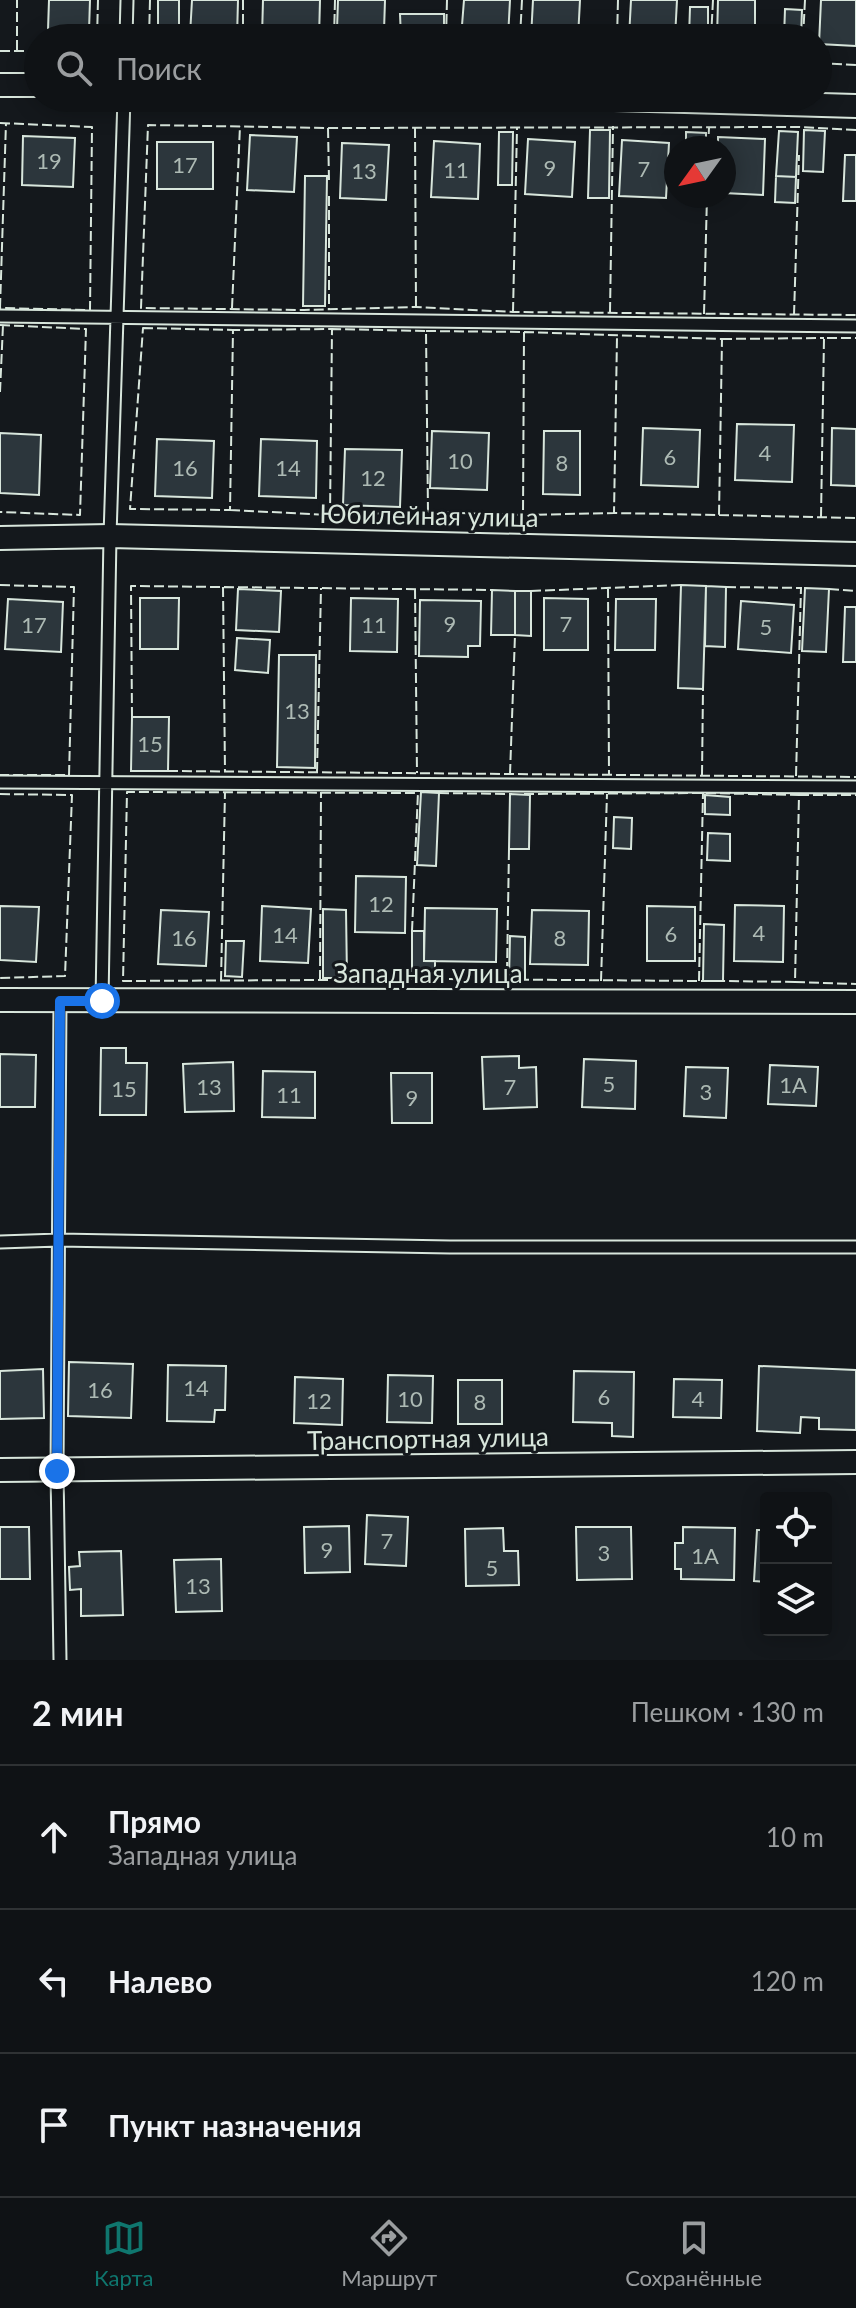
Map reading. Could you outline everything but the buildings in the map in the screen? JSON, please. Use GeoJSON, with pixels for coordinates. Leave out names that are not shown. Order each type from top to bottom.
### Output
{"type":"FeatureCollection","features":[{"type":"Feature","properties":{"kind":"street"},"geometry":{"type":"LineString","coordinates":[[0,85],[24,85]]}},
{"type":"Feature","properties":{"kind":"street"},"geometry":{"type":"LineString","coordinates":[[832,105],[856,106]]}},
{"type":"Feature","properties":{"kind":"street","name":"Юбилейная улица"},"geometry":{"type":"LineString","coordinates":[[0,538],[110,536],[856,554]]}},
{"type":"Feature","properties":{"kind":"street","name":"Западная улица"},"geometry":{"type":"LineString","coordinates":[[0,1000],[856,1002]]}},
{"type":"Feature","properties":{"kind":"street","name":"Транспортная улица"},"geometry":{"type":"LineString","coordinates":[[0,1470],[856,1462]]}},
{"type":"Feature","properties":{"kind":"lane"},"geometry":{"type":"LineString","coordinates":[[126,24],[127,0]]}},
{"type":"Feature","properties":{"kind":"lane"},"geometry":{"type":"LineString","coordinates":[[102,1001],[110,536],[124,112]]}},
{"type":"Feature","properties":{"kind":"lane"},"geometry":{"type":"LineString","coordinates":[[0,316],[856,326]]}},
{"type":"Feature","properties":{"kind":"lane"},"geometry":{"type":"LineString","coordinates":[[0,782],[856,787]]}},
{"type":"Feature","properties":{"kind":"lane"},"geometry":{"type":"LineString","coordinates":[[60,1001],[57,1471],[60,1660]]}},
{"type":"Feature","properties":{"kind":"lane"},"geometry":{"type":"LineString","coordinates":[[0,1242],[856,1247]]}},
{"type":"Feature","properties":{"kind":"fence"},"geometry":{"type":"LineString","coordinates":[[17,0],[17,50]]}},
{"type":"Feature","properties":{"kind":"fence"},"geometry":{"type":"LineString","coordinates":[[97,24],[98,0]]}},
{"type":"Feature","properties":{"kind":"fence"},"geometry":{"type":"LineString","coordinates":[[149,24],[150,0]]}},
{"type":"Feature","properties":{"kind":"fence"},"geometry":{"type":"LineString","coordinates":[[243,0],[243,24]]}},
{"type":"Feature","properties":{"kind":"fence"},"geometry":{"type":"LineString","coordinates":[[334,24],[335,0]]}},
{"type":"Feature","properties":{"kind":"fence"},"geometry":{"type":"LineString","coordinates":[[446,24],[447,0]]}},
{"type":"Feature","properties":{"kind":"fence"},"geometry":{"type":"LineString","coordinates":[[521,24],[522,0]]}},
{"type":"Feature","properties":{"kind":"fence"},"geometry":{"type":"LineString","coordinates":[[617,24],[618,0]]}},
{"type":"Feature","properties":{"kind":"fence"},"geometry":{"type":"LineString","coordinates":[[712,24],[713,0]]}},
{"type":"Feature","properties":{"kind":"fence"},"geometry":{"type":"LineString","coordinates":[[804,24],[805,0]]}},
{"type":"Feature","properties":{"kind":"fence"},"geometry":{"type":"LineString","coordinates":[[0,51],[24,51]]}},
{"type":"Feature","properties":{"kind":"fence"},"geometry":{"type":"LineString","coordinates":[[832,64],[856,65]]}},
{"type":"Feature","properties":{"kind":"fence"},"geometry":{"type":"LineString","coordinates":[[0,123],[92,127],[90,310],[0,308]]}},
{"type":"Feature","properties":{"kind":"fence"},"geometry":{"type":"LineString","coordinates":[[0,308],[6,123]]}},
{"type":"Feature","properties":{"kind":"fence"},"geometry":{"type":"LineString","coordinates":[[856,130],[800,127],[328,128],[148,125],[141,308],[304,310],[416,307],[513,312],[856,315]]}},
{"type":"Feature","properties":{"kind":"fence"},"geometry":{"type":"LineString","coordinates":[[232,308],[240,126]]}},
{"type":"Feature","properties":{"kind":"fence"},"geometry":{"type":"LineString","coordinates":[[610,312],[613,126]]}},
{"type":"Feature","properties":{"kind":"fence"},"geometry":{"type":"LineString","coordinates":[[328,128],[329,180]]}},
{"type":"Feature","properties":{"kind":"fence"},"geometry":{"type":"LineString","coordinates":[[415,128],[416,307]]}},
{"type":"Feature","properties":{"kind":"fence"},"geometry":{"type":"LineString","coordinates":[[513,312],[517,128]]}},
{"type":"Feature","properties":{"kind":"fence"},"geometry":{"type":"LineString","coordinates":[[709,128],[709,136]]}},
{"type":"Feature","properties":{"kind":"fence"},"geometry":{"type":"LineString","coordinates":[[794,315],[799,155]]}},
{"type":"Feature","properties":{"kind":"fence"},"geometry":{"type":"LineString","coordinates":[[329,196],[329,309]]}},
{"type":"Feature","properties":{"kind":"fence"},"geometry":{"type":"LineString","coordinates":[[704,314],[707,208]]}},
{"type":"Feature","properties":{"kind":"fence"},"geometry":{"type":"LineString","coordinates":[[0,325],[86,329],[80,515],[0,512]]}},
{"type":"Feature","properties":{"kind":"fence"},"geometry":{"type":"LineString","coordinates":[[0,392],[3,325]]}},
{"type":"Feature","properties":{"kind":"fence"},"geometry":{"type":"LineString","coordinates":[[143,328],[233,330],[230,510],[130,509],[143,328]]}},
{"type":"Feature","properties":{"kind":"fence"},"geometry":{"type":"LineString","coordinates":[[230,510],[330,515],[332,329],[233,330]]}},
{"type":"Feature","properties":{"kind":"fence"},"geometry":{"type":"LineString","coordinates":[[330,515],[428,512],[426,331],[332,329]]}},
{"type":"Feature","properties":{"kind":"fence"},"geometry":{"type":"LineString","coordinates":[[426,331],[524,332],[523,515],[428,512]]}},
{"type":"Feature","properties":{"kind":"fence"},"geometry":{"type":"LineString","coordinates":[[524,332],[722,339],[719,515],[614,513],[617,337]]}},
{"type":"Feature","properties":{"kind":"fence"},"geometry":{"type":"LineString","coordinates":[[722,339],[824,338]]}},
{"type":"Feature","properties":{"kind":"fence"},"geometry":{"type":"LineString","coordinates":[[821,517],[824,338],[856,338]]}},
{"type":"Feature","properties":{"kind":"fence"},"geometry":{"type":"LineString","coordinates":[[523,515],[614,513]]}},
{"type":"Feature","properties":{"kind":"fence"},"geometry":{"type":"LineString","coordinates":[[719,515],[856,518]]}},
{"type":"Feature","properties":{"kind":"fence"},"geometry":{"type":"LineString","coordinates":[[0,585],[74,587],[69,775],[0,775]]}},
{"type":"Feature","properties":{"kind":"fence"},"geometry":{"type":"LineString","coordinates":[[531,591],[681,585]]}},
{"type":"Feature","properties":{"kind":"fence"},"geometry":{"type":"LineString","coordinates":[[132,717],[131,586],[492,590]]}},
{"type":"Feature","properties":{"kind":"fence"},"geometry":{"type":"LineString","coordinates":[[223,587],[225,772]]}},
{"type":"Feature","properties":{"kind":"fence"},"geometry":{"type":"LineString","coordinates":[[726,587],[802,588]]}},
{"type":"Feature","properties":{"kind":"fence"},"geometry":{"type":"LineString","coordinates":[[317,772],[321,588]]}},
{"type":"Feature","properties":{"kind":"fence"},"geometry":{"type":"LineString","coordinates":[[608,588],[609,775]]}},
{"type":"Feature","properties":{"kind":"fence"},"geometry":{"type":"LineString","coordinates":[[796,776],[801,588]]}},
{"type":"Feature","properties":{"kind":"fence"},"geometry":{"type":"LineString","coordinates":[[415,589],[417,773]]}},
{"type":"Feature","properties":{"kind":"fence"},"geometry":{"type":"LineString","coordinates":[[829,589],[856,591]]}},
{"type":"Feature","properties":{"kind":"fence"},"geometry":{"type":"LineString","coordinates":[[510,774],[515,635]]}},
{"type":"Feature","properties":{"kind":"fence"},"geometry":{"type":"LineString","coordinates":[[702,775],[703,689]]}},
{"type":"Feature","properties":{"kind":"fence"},"geometry":{"type":"LineString","coordinates":[[168,771],[856,777]]}},
{"type":"Feature","properties":{"kind":"fence"},"geometry":{"type":"LineString","coordinates":[[328,980],[123,981],[127,792],[416,793]]}},
{"type":"Feature","properties":{"kind":"fence"},"geometry":{"type":"LineString","coordinates":[[221,981],[225,792]]}},
{"type":"Feature","properties":{"kind":"fence"},"geometry":{"type":"LineString","coordinates":[[320,980],[321,792]]}},
{"type":"Feature","properties":{"kind":"fence"},"geometry":{"type":"LineString","coordinates":[[412,931],[418,792]]}},
{"type":"Feature","properties":{"kind":"fence"},"geometry":{"type":"LineString","coordinates":[[439,793],[512,794]]}},
{"type":"Feature","properties":{"kind":"fence"},"geometry":{"type":"LineString","coordinates":[[699,981],[703,793]]}},
{"type":"Feature","properties":{"kind":"fence"},"geometry":{"type":"LineString","coordinates":[[0,794],[72,795],[65,976],[0,978]]}},
{"type":"Feature","properties":{"kind":"fence"},"geometry":{"type":"LineString","coordinates":[[524,794],[799,795],[795,982],[721,981]]}},
{"type":"Feature","properties":{"kind":"fence"},"geometry":{"type":"LineString","coordinates":[[601,981],[607,794]]}},
{"type":"Feature","properties":{"kind":"fence"},"geometry":{"type":"LineString","coordinates":[[799,795],[856,795]]}},
{"type":"Feature","properties":{"kind":"fence"},"geometry":{"type":"LineString","coordinates":[[507,972],[509,849]]}},
{"type":"Feature","properties":{"kind":"fence"},"geometry":{"type":"LineString","coordinates":[[344,980],[412,979]]}},
{"type":"Feature","properties":{"kind":"fence"},"geometry":{"type":"LineString","coordinates":[[435,979],[703,981]]}},
{"type":"Feature","properties":{"kind":"fence"},"geometry":{"type":"LineString","coordinates":[[795,982],[856,984]]}},
{"type":"Feature","properties":{"kind":"route"},"geometry":{"type":"LineString","coordinates":[[57,1471],[60,1001],[102,1001]]}}]}
